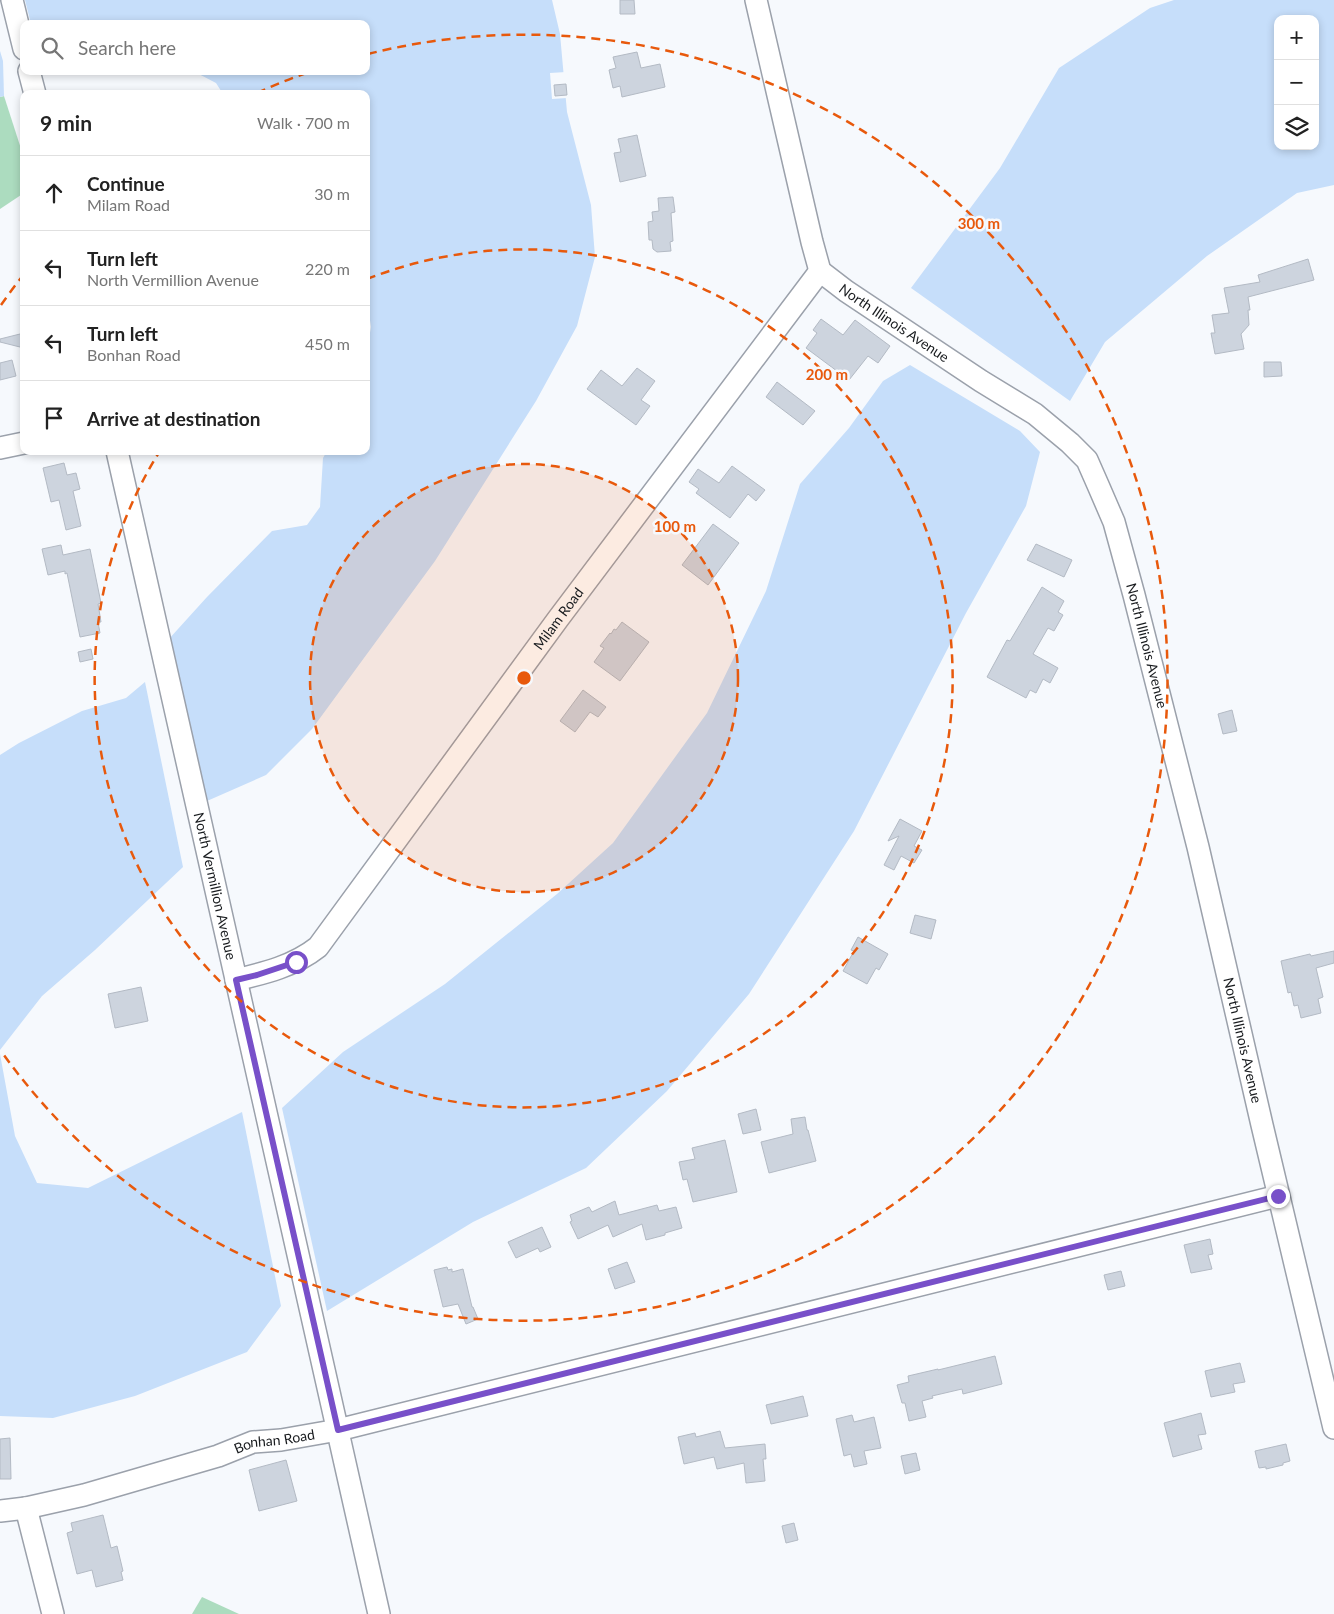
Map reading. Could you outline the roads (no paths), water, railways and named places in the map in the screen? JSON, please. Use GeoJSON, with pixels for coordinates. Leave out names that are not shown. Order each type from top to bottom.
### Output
{"type":"FeatureCollection","features":[{"type":"Feature","properties":{"kind":"street"},"geometry":{"type":"LineString","coordinates":[[12,0],[20,32]]}},
{"type":"Feature","properties":{"kind":"street"},"geometry":{"type":"LineString","coordinates":[[756,0],[820,271]]}},
{"type":"Feature","properties":{"kind":"street"},"geometry":{"type":"LineString","coordinates":[[30,75],[34,90]]}},
{"type":"Feature","properties":{"kind":"street","name":"Milam Road"},"geometry":{"type":"LineString","coordinates":[[236,980],[296,962],[318,947],[558,619],[820,271]]}},
{"type":"Feature","properties":{"kind":"street","name":"North Illinois Avenue"},"geometry":{"type":"LineString","coordinates":[[820,271],[846,291],[1035,414],[1087,460],[1114,522],[1134,595],[1198,847],[1278,1196],[1334,1428]]}},
{"type":"Feature","properties":{"kind":"street"},"geometry":{"type":"LineString","coordinates":[[0,448],[20,443]]}},
{"type":"Feature","properties":{"kind":"street","name":"North Vermillion Avenue"},"geometry":{"type":"LineString","coordinates":[[118,455],[379,1614]]}},
{"type":"Feature","properties":{"kind":"street","name":"Bonhan Road"},"geometry":{"type":"LineString","coordinates":[[0,1511],[26,1508],[94,1493],[218,1456],[253,1442],[281,1440],[338,1430],[1278,1196]]}},
{"type":"Feature","properties":{"kind":"street"},"geometry":{"type":"LineString","coordinates":[[26,1508],[53,1614]]}},
{"type":"Feature","properties":{"kind":"water"},"geometry":{"type":"Polygon","coordinates":[[[25,0],[552,0],[560,34],[567,112],[591,205],[595,257],[577,326],[536,401],[435,561],[312,729],[266,775],[207,801],[168,640],[272,531],[307,525],[320,507],[325,455],[370,455],[370,90],[220,90],[216,83],[201,75],[370,75],[370,20],[30,20],[25,0]]]}},
{"type":"Feature","properties":{"kind":"water"},"geometry":{"type":"Polygon","coordinates":[[[1174,0],[1334,0],[1334,185],[1297,193],[1207,256],[1105,342],[1070,401],[911,288],[1000,168],[1059,68],[1150,8],[1174,0]]]}},
{"type":"Feature","properties":{"kind":"water"},"geometry":{"type":"Polygon","coordinates":[[[0,51],[3,61],[4,96],[0,97],[0,51]]]}},
{"type":"Feature","properties":{"kind":"water"},"geometry":{"type":"Polygon","coordinates":[[[910,365],[1020,431],[1040,452],[1026,506],[966,613],[854,831],[749,994],[667,1091],[586,1168],[473,1222],[327,1311],[282,1108],[343,1052],[445,984],[557,894],[613,843],[707,713],[766,591],[800,484],[849,428],[883,381],[910,365]]]}},
{"type":"Feature","properties":{"kind":"water"},"geometry":{"type":"Polygon","coordinates":[[[145,682],[183,867],[95,950],[42,996],[0,1050],[0,755],[19,743],[82,711],[126,698],[145,682]]]}},
{"type":"Feature","properties":{"kind":"water"},"geometry":{"type":"Polygon","coordinates":[[[0,1054],[15,1136],[37,1183],[88,1188],[242,1112],[281,1306],[247,1352],[135,1396],[53,1418],[0,1416],[0,1054]]]}}]}
